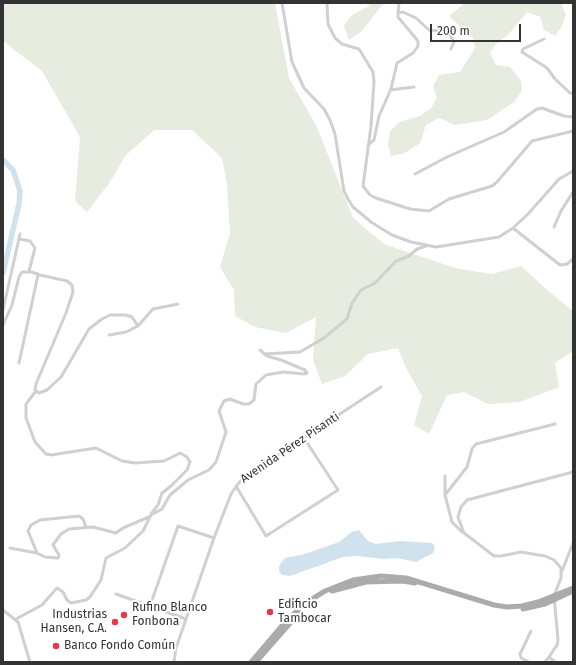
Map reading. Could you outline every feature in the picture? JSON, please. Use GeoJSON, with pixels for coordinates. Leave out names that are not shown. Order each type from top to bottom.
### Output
{"type":"FeatureCollection","features":[{"type":"Feature","properties":{"kind":"main road"},"geometry":{"type":"LineString","coordinates":[[256,662],[313,597],[338,585],[366,577],[385,576],[410,579],[494,607],[522,606],[573,592]]}},
{"type":"Feature","properties":{"kind":"main road"},"geometry":{"type":"LineString","coordinates":[[554,598],[573,588]]}},
{"type":"Feature","properties":{"kind":"main road"},"geometry":{"type":"LineString","coordinates":[[251,662],[285,622],[305,605]]}},
{"type":"Feature","properties":{"kind":"street"},"geometry":{"type":"LineString","coordinates":[[282,3],[292,62],[304,88],[324,109],[335,134],[344,191],[353,207],[371,222],[392,235],[426,246],[436,247],[453,246],[499,237],[513,228],[554,184],[573,171]]}},
{"type":"Feature","properties":{"kind":"street"},"geometry":{"type":"LineString","coordinates":[[328,3],[328,24],[334,38],[342,44],[359,49],[373,72],[373,101],[363,186],[366,191],[376,198],[420,212],[429,211],[449,199],[492,186],[498,182],[532,141],[573,130]]}},
{"type":"Feature","properties":{"kind":"street"},"geometry":{"type":"LineString","coordinates":[[368,145],[374,140],[379,116],[390,90],[397,63],[413,53],[418,46],[418,41],[398,17],[399,3]]}},
{"type":"Feature","properties":{"kind":"street"},"geometry":{"type":"LineString","coordinates":[[398,13],[403,12],[416,18],[429,30],[444,31],[450,35],[454,42],[451,49]]}},
{"type":"Feature","properties":{"kind":"street"},"geometry":{"type":"LineString","coordinates":[[544,39],[523,49],[523,54],[546,68],[554,79],[570,93],[573,93]]}},
{"type":"Feature","properties":{"kind":"street"},"geometry":{"type":"LineString","coordinates":[[390,90],[414,87]]}},
{"type":"Feature","properties":{"kind":"street"},"geometry":{"type":"LineString","coordinates":[[415,174],[447,157],[504,132],[537,109],[542,108],[564,116],[573,117]]}},
{"type":"Feature","properties":{"kind":"street"},"geometry":{"type":"LineString","coordinates":[[554,227],[561,211],[573,192]]}},
{"type":"Feature","properties":{"kind":"street"},"geometry":{"type":"LineString","coordinates":[[513,228],[560,265],[566,264],[573,259]]}},
{"type":"Feature","properties":{"kind":"street"},"geometry":{"type":"LineString","coordinates":[[3,310],[20,234]]}},
{"type":"Feature","properties":{"kind":"street"},"geometry":{"type":"LineString","coordinates":[[19,239],[30,241],[34,248],[28,271]]}},
{"type":"Feature","properties":{"kind":"street"},"geometry":{"type":"LineString","coordinates":[[264,354],[300,352],[324,338],[347,319],[352,303],[361,290],[375,283],[396,261],[410,256],[417,249],[426,246]]}},
{"type":"Feature","properties":{"kind":"street"},"geometry":{"type":"LineString","coordinates":[[3,325],[14,300],[20,274],[28,271],[38,275],[67,281],[72,285],[73,292],[60,331],[38,378],[36,391],[26,404],[26,418],[35,442],[46,454],[51,455],[96,448],[122,461],[135,463],[164,461],[180,453],[187,457],[190,462],[187,470],[162,493],[158,505],[143,531],[125,548],[106,558],[101,580],[89,599],[71,604],[63,592],[57,588],[42,605],[16,619]]}},
{"type":"Feature","properties":{"kind":"street"},"geometry":{"type":"LineString","coordinates":[[20,363],[38,275]]}},
{"type":"Feature","properties":{"kind":"street"},"geometry":{"type":"LineString","coordinates":[[109,335],[126,332],[138,326],[153,309],[178,304]]}},
{"type":"Feature","properties":{"kind":"street"},"geometry":{"type":"LineString","coordinates":[[36,391],[39,393],[45,392],[61,377],[89,329],[102,318],[110,315],[126,315],[132,317],[138,326]]}},
{"type":"Feature","properties":{"kind":"street"},"geometry":{"type":"LineString","coordinates":[[10,548],[37,553],[45,557],[58,558],[59,553],[54,549],[53,545],[61,534],[69,529],[86,527],[105,529],[116,533],[123,528],[150,517],[162,509],[168,498],[188,480],[209,470],[216,462],[226,432],[219,411],[222,403],[230,399],[243,404],[249,404],[254,400],[256,384],[266,375],[283,372],[307,373],[305,370],[264,354],[260,350]]}},
{"type":"Feature","properties":{"kind":"street","name":"Avenida Pérez Pisanti"},"geometry":{"type":"LineString","coordinates":[[174,662],[176,648],[214,538],[231,494],[236,486],[244,477],[381,387]]}},
{"type":"Feature","properties":{"kind":"street"},"geometry":{"type":"LineString","coordinates":[[445,495],[467,468],[472,449],[476,444],[555,424]]}},
{"type":"Feature","properties":{"kind":"street"},"geometry":{"type":"LineString","coordinates":[[236,486],[266,536],[338,490],[304,438]]}},
{"type":"Feature","properties":{"kind":"street"},"geometry":{"type":"LineString","coordinates":[[464,533],[458,517],[461,507],[467,500],[573,472]]}},
{"type":"Feature","properties":{"kind":"street"},"geometry":{"type":"LineString","coordinates":[[445,476],[445,495],[452,522],[464,533],[494,556],[521,552],[545,556],[554,560],[562,570]]}},
{"type":"Feature","properties":{"kind":"street"},"geometry":{"type":"LineString","coordinates":[[37,553],[28,531],[31,525],[40,520],[79,516],[84,519],[86,527]]}},
{"type":"Feature","properties":{"kind":"street"},"geometry":{"type":"LineString","coordinates":[[150,606],[178,526],[214,538]]}},
{"type":"Feature","properties":{"kind":"street"},"geometry":{"type":"LineString","coordinates":[[545,662],[557,645],[558,640],[554,598],[560,583],[562,570],[573,542]]}},
{"type":"Feature","properties":{"kind":"street"},"geometry":{"type":"LineString","coordinates":[[116,594],[186,619]]}},
{"type":"Feature","properties":{"kind":"street"},"geometry":{"type":"LineString","coordinates":[[3,610],[16,619],[23,634],[30,662]]}},
{"type":"Feature","properties":{"kind":"street"},"geometry":{"type":"LineString","coordinates":[[529,662],[521,658],[520,654],[531,631]]}},
{"type":"Feature","properties":{"kind":"street"},"geometry":{"type":"LineString","coordinates":[[550,656],[555,662]]}},
{"type":"Feature","properties":{"kind":"shaded area"},"geometry":{"type":"Polygon","coordinates":[[[3,3],[275,3],[289,78],[317,127],[353,218],[384,244],[455,268],[492,274],[521,266],[573,311],[573,351],[555,363],[559,387],[520,402],[488,404],[464,392],[447,395],[429,434],[414,425],[422,396],[407,370],[398,348],[368,354],[345,376],[322,384],[313,360],[316,317],[286,333],[255,327],[235,316],[234,290],[220,267],[230,233],[227,184],[222,158],[192,130],[154,130],[125,156],[110,182],[87,212],[75,201],[80,137],[42,71],[3,41],[3,3]]]}},
{"type":"Feature","properties":{"kind":"shaded area"},"geometry":{"type":"Polygon","coordinates":[[[369,3],[384,3],[361,32],[349,40],[344,26],[352,15],[369,6],[369,3]]]}},
{"type":"Feature","properties":{"kind":"shaded area"},"geometry":{"type":"Polygon","coordinates":[[[465,3],[561,3],[566,15],[562,26],[555,36],[544,30],[540,17],[527,12],[509,34],[496,44],[490,53],[496,65],[510,67],[521,81],[522,91],[514,102],[487,120],[455,125],[439,118],[426,125],[420,143],[405,153],[391,156],[388,144],[390,131],[400,122],[420,116],[431,108],[437,98],[433,86],[439,75],[460,72],[475,48],[473,38],[449,16],[465,3]]]}},
{"type":"Feature","properties":{"kind":"water"},"geometry":{"type":"Polygon","coordinates":[[[359,530],[368,541],[376,544],[400,541],[432,543],[435,546],[433,553],[416,562],[397,558],[384,559],[357,556],[343,557],[290,576],[282,575],[279,571],[279,566],[285,558],[305,554],[339,542],[352,532],[359,530]]]}},
{"type":"Feature","properties":{"kind":"waterway"},"geometry":{"type":"LineString","coordinates":[[3,160],[13,170],[20,191],[19,204],[3,273]]}},
{"type":"Feature","properties":{"kind":"place","name":"Edificio Tambocar"},"geometry":{"type":"Point","coordinates":[270,612]}},
{"type":"Feature","properties":{"kind":"place","name":"Rufino Blanco Fonbona"},"geometry":{"type":"Point","coordinates":[124,615]}},
{"type":"Feature","properties":{"kind":"place","name":"Industrias Hansen, C.A."},"geometry":{"type":"Point","coordinates":[115,622]}},
{"type":"Feature","properties":{"kind":"place","name":"Banco Fondo Común"},"geometry":{"type":"Point","coordinates":[56,646]}}]}
